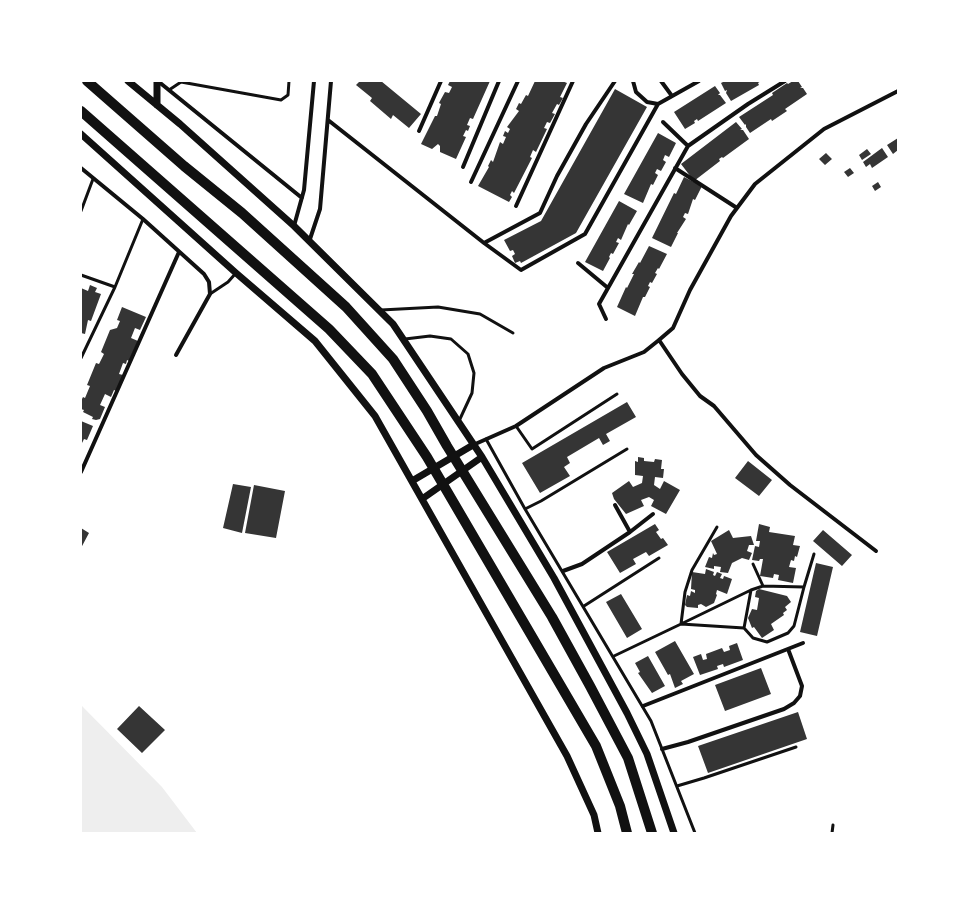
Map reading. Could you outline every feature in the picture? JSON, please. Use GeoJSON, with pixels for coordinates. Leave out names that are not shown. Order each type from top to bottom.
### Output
{"type":"FeatureCollection","features":[{"type":"Feature","properties":{"kind":"highway"},"geometry":{"type":"LineString","coordinates":[[87,81],[184,166],[242,213],[346,307],[393,359],[427,411],[552,616],[628,758],[652,833]]}},
{"type":"Feature","properties":{"kind":"highway"},"geometry":{"type":"LineString","coordinates":[[81,111],[329,329],[372,374],[427,457],[453,500],[596,746],[620,806],[627,833]]}},
{"type":"Feature","properties":{"kind":"street"},"geometry":{"type":"LineString","coordinates":[[128,81],[294,226],[393,324],[482,457],[554,578],[627,712],[647,754],[674,833]]}},
{"type":"Feature","properties":{"kind":"street"},"geometry":{"type":"LineString","coordinates":[[157,105],[159,81]]}},
{"type":"Feature","properties":{"kind":"street"},"geometry":{"type":"LineString","coordinates":[[159,81],[302,198]]}},
{"type":"Feature","properties":{"kind":"street"},"geometry":{"type":"LineString","coordinates":[[294,226],[302,198],[314,81]]}},
{"type":"Feature","properties":{"kind":"street"},"geometry":{"type":"LineString","coordinates":[[309,242],[320,210],[331,81]]}},
{"type":"Feature","properties":{"kind":"street"},"geometry":{"type":"LineString","coordinates":[[419,131],[441,81]]}},
{"type":"Feature","properties":{"kind":"street"},"geometry":{"type":"LineString","coordinates":[[463,167],[499,81]]}},
{"type":"Feature","properties":{"kind":"street"},"geometry":{"type":"LineString","coordinates":[[471,182],[518,81]]}},
{"type":"Feature","properties":{"kind":"street"},"geometry":{"type":"LineString","coordinates":[[516,206],[573,81]]}},
{"type":"Feature","properties":{"kind":"street"},"geometry":{"type":"LineString","coordinates":[[484,243],[540,213],[557,176],[586,124],[615,81]]}},
{"type":"Feature","properties":{"kind":"street"},"geometry":{"type":"LineString","coordinates":[[633,81],[636,92],[647,102],[658,104]]}},
{"type":"Feature","properties":{"kind":"street"},"geometry":{"type":"LineString","coordinates":[[661,81],[672,96]]}},
{"type":"Feature","properties":{"kind":"street"},"geometry":{"type":"LineString","coordinates":[[328,120],[484,243],[521,270],[585,234],[658,104],[700,81]]}},
{"type":"Feature","properties":{"kind":"street"},"geometry":{"type":"LineString","coordinates":[[606,319],[599,304],[688,146],[748,104],[785,81]]}},
{"type":"Feature","properties":{"kind":"street"},"geometry":{"type":"LineString","coordinates":[[412,481],[473,445],[516,426],[604,368],[644,352],[659,340],[673,328],[690,290],[737,208],[755,184],[824,129],[898,91]]}},
{"type":"Feature","properties":{"kind":"street"},"geometry":{"type":"LineString","coordinates":[[663,122],[688,146]]}},
{"type":"Feature","properties":{"kind":"street"},"geometry":{"type":"LineString","coordinates":[[81,134],[236,273],[315,341],[375,416],[567,756],[594,815],[598,833]]}},
{"type":"Feature","properties":{"kind":"street"},"geometry":{"type":"LineString","coordinates":[[81,168],[143,219],[204,274],[209,282],[210,294],[176,355]]}},
{"type":"Feature","properties":{"kind":"street"},"geometry":{"type":"LineString","coordinates":[[676,168],[737,208]]}},
{"type":"Feature","properties":{"kind":"street"},"geometry":{"type":"LineString","coordinates":[[81,472],[179,252]]}},
{"type":"Feature","properties":{"kind":"street"},"geometry":{"type":"LineString","coordinates":[[578,263],[608,288]]}},
{"type":"Feature","properties":{"kind":"street"},"geometry":{"type":"LineString","coordinates":[[659,340],[682,374],[700,396],[714,406],[756,455],[790,485],[876,551]]}},
{"type":"Feature","properties":{"kind":"street"},"geometry":{"type":"LineString","coordinates":[[422,499],[482,457]]}},
{"type":"Feature","properties":{"kind":"street"},"geometry":{"type":"LineString","coordinates":[[615,505],[630,532]]}},
{"type":"Feature","properties":{"kind":"street"},"geometry":{"type":"LineString","coordinates":[[563,571],[582,564],[630,532],[653,514]]}},
{"type":"Feature","properties":{"kind":"street"},"geometry":{"type":"LineString","coordinates":[[643,706],[803,643]]}},
{"type":"Feature","properties":{"kind":"street"},"geometry":{"type":"LineString","coordinates":[[662,749],[776,711],[794,703],[800,696],[802,686],[788,649]]}},
{"type":"Feature","properties":{"kind":"lane"},"geometry":{"type":"LineString","coordinates":[[169,90],[181,82],[282,100],[288,95],[289,81]]}},
{"type":"Feature","properties":{"kind":"lane"},"geometry":{"type":"LineString","coordinates":[[81,211],[93,179]]}},
{"type":"Feature","properties":{"kind":"lane"},"geometry":{"type":"LineString","coordinates":[[81,358],[115,287],[143,219]]}},
{"type":"Feature","properties":{"kind":"lane"},"geometry":{"type":"LineString","coordinates":[[210,294],[228,282],[236,273]]}},
{"type":"Feature","properties":{"kind":"lane"},"geometry":{"type":"LineString","coordinates":[[81,275],[115,287]]}},
{"type":"Feature","properties":{"kind":"lane"},"geometry":{"type":"LineString","coordinates":[[380,310],[438,307],[480,314],[513,333]]}},
{"type":"Feature","properties":{"kind":"lane"},"geometry":{"type":"LineString","coordinates":[[403,339],[430,336],[451,340],[468,354],[474,373],[472,393],[458,423]]}},
{"type":"Feature","properties":{"kind":"lane"},"geometry":{"type":"LineString","coordinates":[[516,426],[532,449],[616,394]]}},
{"type":"Feature","properties":{"kind":"lane"},"geometry":{"type":"LineString","coordinates":[[486,439],[525,509],[614,656],[651,721],[695,833]]}},
{"type":"Feature","properties":{"kind":"lane"},"geometry":{"type":"LineString","coordinates":[[525,509],[541,501],[627,449]]}},
{"type":"Feature","properties":{"kind":"lane"},"geometry":{"type":"LineString","coordinates":[[681,624],[685,592],[692,570],[717,527]]}},
{"type":"Feature","properties":{"kind":"lane"},"geometry":{"type":"LineString","coordinates":[[681,624],[744,628],[753,638],[767,642],[788,633],[794,626],[814,554]]}},
{"type":"Feature","properties":{"kind":"lane"},"geometry":{"type":"LineString","coordinates":[[584,606],[659,558]]}},
{"type":"Feature","properties":{"kind":"lane"},"geometry":{"type":"LineString","coordinates":[[753,564],[763,586]]}},
{"type":"Feature","properties":{"kind":"lane"},"geometry":{"type":"LineString","coordinates":[[614,656],[751,590],[763,586],[804,587]]}},
{"type":"Feature","properties":{"kind":"lane"},"geometry":{"type":"LineString","coordinates":[[744,628],[751,590]]}},
{"type":"Feature","properties":{"kind":"lane"},"geometry":{"type":"LineString","coordinates":[[677,786],[796,747]]}},
{"type":"Feature","properties":{"kind":"lane"},"geometry":{"type":"LineString","coordinates":[[832,833],[833,825]]}},
{"type":"Feature","properties":{"kind":"shaded area"},"geometry":{"type":"Polygon","coordinates":[[[81,705],[162,787],[197,833],[81,833],[81,705]]]}},
{"type":"Feature","properties":{"kind":"building"},"geometry":{"type":"Polygon","coordinates":[[[360,81],[381,81],[421,114],[409,128],[393,115],[391,119],[370,101],[372,98],[356,85],[360,81]]]}},
{"type":"Feature","properties":{"kind":"building"},"geometry":{"type":"Polygon","coordinates":[[[450,81],[490,81],[473,119],[470,118],[467,125],[470,126],[468,131],[466,130],[463,136],[466,137],[456,159],[440,152],[440,146],[438,144],[432,149],[421,144],[435,116],[437,116],[441,104],[439,103],[440,101],[445,92],[449,93],[452,87],[448,85],[450,81]]]}},
{"type":"Feature","properties":{"kind":"building"},"geometry":{"type":"Polygon","coordinates":[[[535,81],[562,81],[567,83],[560,97],[563,98],[559,105],[557,104],[552,113],[555,114],[550,123],[547,122],[544,128],[547,129],[536,152],[533,150],[530,157],[532,158],[514,193],[512,191],[510,195],[512,197],[509,202],[478,186],[489,167],[488,166],[491,160],[493,162],[500,142],[503,144],[506,137],[503,136],[505,131],[508,133],[510,129],[507,127],[519,111],[516,109],[519,103],[521,104],[526,95],[528,96],[535,81]]]}},
{"type":"Feature","properties":{"kind":"building"},"geometry":{"type":"Polygon","coordinates":[[[725,81],[761,81],[758,83],[759,85],[731,101],[726,93],[727,90],[725,91],[721,83],[725,81]]]}},
{"type":"Feature","properties":{"kind":"building"},"geometry":{"type":"Polygon","coordinates":[[[793,81],[798,81],[802,87],[800,88],[803,88],[807,94],[785,109],[787,111],[772,121],[771,119],[750,133],[746,127],[746,124],[745,125],[739,117],[773,95],[772,93],[787,83],[788,84],[793,81]]]}},
{"type":"Feature","properties":{"kind":"building"},"geometry":{"type":"Polygon","coordinates":[[[715,86],[720,93],[718,95],[720,95],[726,103],[698,121],[697,119],[694,121],[695,123],[685,129],[674,112],[715,86]]]}},
{"type":"Feature","properties":{"kind":"building"},"geometry":{"type":"Polygon","coordinates":[[[615,89],[647,107],[576,233],[521,263],[520,261],[515,263],[512,256],[515,254],[513,250],[510,251],[504,240],[541,221],[615,89]]]}},
{"type":"Feature","properties":{"kind":"building"},"geometry":{"type":"Polygon","coordinates":[[[736,122],[742,129],[740,130],[743,130],[749,139],[723,158],[722,157],[719,159],[720,161],[694,181],[681,164],[736,122]]]}},
{"type":"Feature","properties":{"kind":"building"},"geometry":{"type":"Polygon","coordinates":[[[658,133],[676,143],[669,157],[665,155],[663,160],[666,162],[661,171],[657,169],[655,173],[658,175],[653,185],[651,184],[643,203],[624,194],[658,133]]]}},
{"type":"Feature","properties":{"kind":"building"},"geometry":{"type":"Polygon","coordinates":[[[898,138],[898,150],[893,154],[887,145],[898,138]]]}},
{"type":"Feature","properties":{"kind":"building"},"geometry":{"type":"Polygon","coordinates":[[[882,148],[888,157],[872,168],[870,164],[866,167],[863,162],[882,148]]]}},
{"type":"Feature","properties":{"kind":"building"},"geometry":{"type":"Polygon","coordinates":[[[867,149],[871,154],[862,160],[859,155],[867,149]]]}},
{"type":"Feature","properties":{"kind":"building"},"geometry":{"type":"Polygon","coordinates":[[[826,153],[832,159],[825,165],[819,159],[826,153]]]}},
{"type":"Feature","properties":{"kind":"building"},"geometry":{"type":"Polygon","coordinates":[[[850,168],[854,173],[848,177],[844,172],[850,168]]]}},
{"type":"Feature","properties":{"kind":"building"},"geometry":{"type":"Polygon","coordinates":[[[684,177],[702,186],[695,200],[693,199],[688,214],[685,213],[683,217],[686,219],[677,233],[671,247],[652,238],[674,193],[676,194],[684,177]]]}},
{"type":"Feature","properties":{"kind":"building"},"geometry":{"type":"Polygon","coordinates":[[[878,182],[881,187],[875,191],[872,186],[878,182]]]}},
{"type":"Feature","properties":{"kind":"building"},"geometry":{"type":"Polygon","coordinates":[[[619,201],[637,211],[629,225],[628,224],[621,240],[618,238],[616,242],[619,243],[613,254],[611,253],[603,271],[585,262],[619,201]]]}},
{"type":"Feature","properties":{"kind":"building"},"geometry":{"type":"Polygon","coordinates":[[[649,246],[667,254],[659,269],[658,268],[655,273],[657,274],[652,283],[650,282],[648,286],[650,287],[645,297],[643,297],[635,316],[617,307],[634,274],[632,274],[649,246]]]}},
{"type":"Feature","properties":{"kind":"building"},"geometry":{"type":"Polygon","coordinates":[[[90,285],[97,288],[95,292],[101,294],[91,321],[88,320],[85,334],[81,333],[81,288],[88,291],[90,285]]]}},
{"type":"Feature","properties":{"kind":"building"},"geometry":{"type":"Polygon","coordinates":[[[122,307],[146,317],[140,330],[135,328],[131,338],[138,341],[129,361],[127,360],[126,364],[123,363],[119,374],[123,375],[116,391],[114,390],[111,397],[105,394],[100,405],[105,407],[100,419],[96,420],[92,419],[93,417],[83,412],[84,410],[81,409],[81,401],[83,397],[85,398],[90,386],[87,385],[96,363],[99,364],[104,354],[101,352],[110,330],[117,328],[120,321],[117,320],[122,307]]]}},
{"type":"Feature","properties":{"kind":"building"},"geometry":{"type":"Polygon","coordinates":[[[627,402],[636,417],[606,434],[610,441],[603,445],[599,438],[567,457],[570,463],[564,467],[570,476],[540,493],[522,463],[627,402]]]}},
{"type":"Feature","properties":{"kind":"building"},"geometry":{"type":"Polygon","coordinates":[[[81,421],[93,426],[87,440],[84,439],[81,445],[81,421]]]}},
{"type":"Feature","properties":{"kind":"building"},"geometry":{"type":"Polygon","coordinates":[[[638,457],[644,458],[644,461],[654,462],[655,459],[662,460],[661,469],[664,469],[663,478],[655,477],[654,485],[660,489],[664,481],[680,490],[666,514],[651,506],[654,500],[649,497],[641,500],[644,506],[626,514],[614,499],[612,493],[629,481],[633,487],[642,483],[643,476],[635,475],[635,461],[638,462],[638,457]]]}},
{"type":"Feature","properties":{"kind":"building"},"geometry":{"type":"Polygon","coordinates":[[[748,461],[772,480],[759,496],[735,478],[748,461]]]}},
{"type":"Feature","properties":{"kind":"building"},"geometry":{"type":"Polygon","coordinates":[[[233,484],[251,487],[242,533],[223,528],[233,484]]]}},
{"type":"Feature","properties":{"kind":"building"},"geometry":{"type":"Polygon","coordinates":[[[254,485],[285,491],[276,538],[245,533],[254,485]]]}},
{"type":"Feature","properties":{"kind":"building"},"geometry":{"type":"Polygon","coordinates":[[[655,524],[659,530],[656,532],[668,545],[649,556],[646,552],[633,559],[636,564],[620,573],[607,552],[655,524]]]}},
{"type":"Feature","properties":{"kind":"building"},"geometry":{"type":"Polygon","coordinates":[[[759,524],[770,527],[769,532],[795,536],[793,545],[800,546],[797,557],[795,556],[794,561],[791,560],[789,567],[796,568],[793,583],[778,580],[779,575],[774,574],[773,578],[760,576],[763,559],[760,559],[759,561],[752,560],[755,546],[759,547],[760,541],[756,541],[759,524]]]}},
{"type":"Feature","properties":{"kind":"building"},"geometry":{"type":"Polygon","coordinates":[[[81,528],[89,533],[81,548],[81,528]]]}},
{"type":"Feature","properties":{"kind":"building"},"geometry":{"type":"Polygon","coordinates":[[[729,530],[733,538],[751,536],[754,545],[749,545],[747,551],[752,553],[749,560],[742,558],[732,563],[728,573],[720,572],[721,567],[714,566],[714,569],[705,567],[709,557],[712,558],[713,553],[714,555],[717,554],[711,541],[729,530]]]}},
{"type":"Feature","properties":{"kind":"building"},"geometry":{"type":"Polygon","coordinates":[[[823,530],[852,555],[842,566],[813,541],[823,530]]]}},
{"type":"Feature","properties":{"kind":"building"},"geometry":{"type":"Polygon","coordinates":[[[816,563],[833,567],[817,636],[800,632],[816,563]]]}},
{"type":"Feature","properties":{"kind":"building"},"geometry":{"type":"Polygon","coordinates":[[[706,569],[714,572],[713,575],[715,576],[717,572],[722,574],[720,578],[723,579],[724,576],[732,579],[727,594],[717,590],[714,603],[706,607],[701,604],[698,605],[698,608],[687,607],[685,605],[687,595],[690,596],[691,591],[695,593],[695,590],[691,589],[692,572],[705,574],[706,569]]]}},
{"type":"Feature","properties":{"kind":"building"},"geometry":{"type":"Polygon","coordinates":[[[759,589],[787,596],[791,602],[785,607],[787,610],[783,613],[784,615],[771,624],[774,630],[762,638],[754,627],[752,628],[748,618],[752,609],[757,610],[759,598],[755,597],[756,591],[759,589]]]}},
{"type":"Feature","properties":{"kind":"building"},"geometry":{"type":"Polygon","coordinates":[[[621,594],[642,629],[627,638],[606,602],[621,594]]]}},
{"type":"Feature","properties":{"kind":"building"},"geometry":{"type":"Polygon","coordinates":[[[675,641],[694,674],[681,681],[683,684],[675,688],[670,674],[668,675],[655,652],[675,641]]]}},
{"type":"Feature","properties":{"kind":"building"},"geometry":{"type":"Polygon","coordinates":[[[737,643],[743,660],[724,667],[723,664],[717,666],[718,669],[700,675],[693,657],[701,654],[703,660],[707,659],[706,654],[722,648],[724,652],[730,650],[729,646],[737,643]]]}},
{"type":"Feature","properties":{"kind":"building"},"geometry":{"type":"Polygon","coordinates":[[[648,656],[665,686],[652,693],[638,673],[640,672],[635,663],[648,656]]]}},
{"type":"Feature","properties":{"kind":"building"},"geometry":{"type":"Polygon","coordinates":[[[761,668],[771,694],[725,711],[715,685],[761,668]]]}},
{"type":"Feature","properties":{"kind":"building"},"geometry":{"type":"Polygon","coordinates":[[[139,706],[165,730],[142,753],[117,729],[139,706]]]}},
{"type":"Feature","properties":{"kind":"building"},"geometry":{"type":"Polygon","coordinates":[[[798,712],[807,739],[708,773],[698,746],[798,712]]]}}]}
